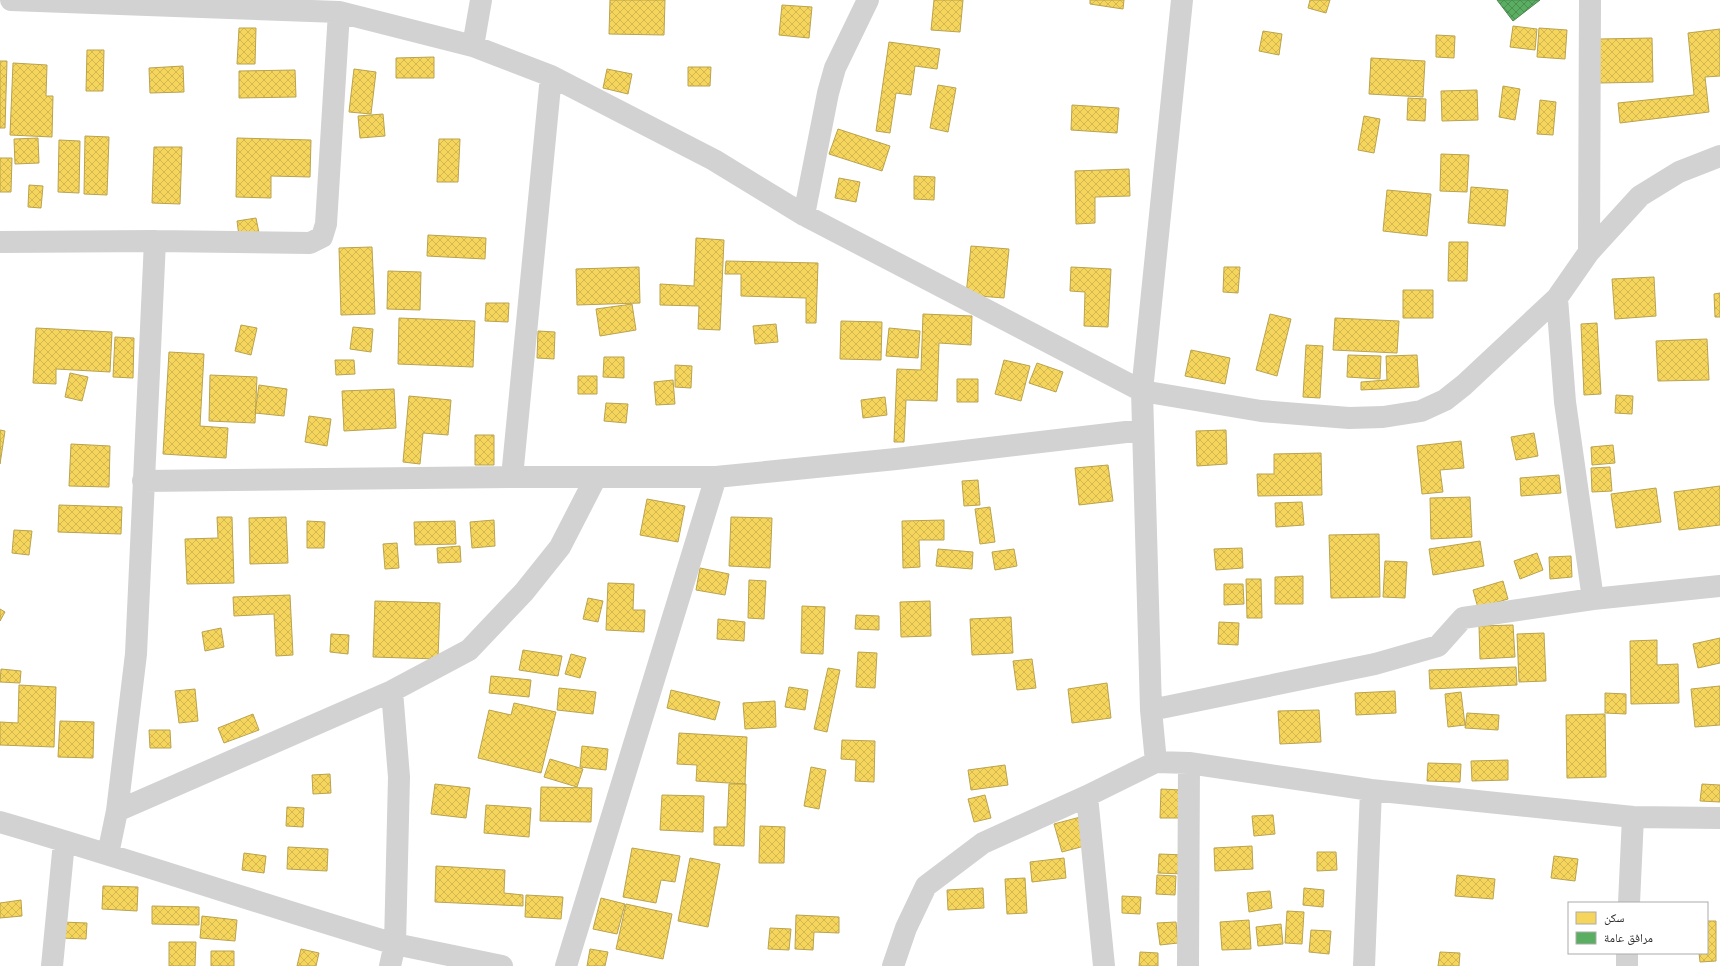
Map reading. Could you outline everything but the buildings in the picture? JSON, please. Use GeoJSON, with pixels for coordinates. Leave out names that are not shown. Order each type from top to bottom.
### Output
{"type":"FeatureCollection","features":[{"type":"Feature","properties":{"kind":"street"},"geometry":{"type":"LineString","coordinates":[[11,0],[339,12],[473,46],[551,76],[714,160],[804,215],[1142,390],[1261,411],[1349,418],[1383,417],[1422,411],[1445,400],[1464,386],[1557,298],[1589,252],[1640,196],[1679,172],[1720,156]]}},
{"type":"Feature","properties":{"kind":"street"},"geometry":{"type":"LineString","coordinates":[[473,46],[481,0]]}},
{"type":"Feature","properties":{"kind":"street"},"geometry":{"type":"LineString","coordinates":[[804,215],[835,68],[868,0]]}},
{"type":"Feature","properties":{"kind":"street"},"geometry":{"type":"LineString","coordinates":[[1156,762],[1151,710],[1142,390],[1182,0]]}},
{"type":"Feature","properties":{"kind":"street"},"geometry":{"type":"LineString","coordinates":[[1589,252],[1590,0]]}},
{"type":"Feature","properties":{"kind":"street"},"geometry":{"type":"LineString","coordinates":[[0,242],[155,240],[310,243],[322,238],[326,224],[339,12]]}},
{"type":"Feature","properties":{"kind":"street"},"geometry":{"type":"LineString","coordinates":[[512,477],[551,76]]}},
{"type":"Feature","properties":{"kind":"street"},"geometry":{"type":"LineString","coordinates":[[108,854],[117,811],[136,654],[155,240]]}},
{"type":"Feature","properties":{"kind":"street"},"geometry":{"type":"LineString","coordinates":[[1557,298],[1565,402],[1593,599]]}},
{"type":"Feature","properties":{"kind":"street"},"geometry":{"type":"LineString","coordinates":[[143,481],[512,477],[716,477],[896,460],[1143,430]]}},
{"type":"Feature","properties":{"kind":"street"},"geometry":{"type":"LineString","coordinates":[[117,811],[392,691],[469,650],[524,592],[560,547],[596,477]]}},
{"type":"Feature","properties":{"kind":"street"},"geometry":{"type":"LineString","coordinates":[[566,966],[716,477]]}},
{"type":"Feature","properties":{"kind":"street"},"geometry":{"type":"LineString","coordinates":[[1151,710],[1375,664],[1438,646],[1463,618],[1593,599],[1720,586]]}},
{"type":"Feature","properties":{"kind":"street"},"geometry":{"type":"LineString","coordinates":[[390,966],[395,944],[399,777],[392,691]]}},
{"type":"Feature","properties":{"kind":"street"},"geometry":{"type":"LineString","coordinates":[[893,966],[906,928],[926,886],[983,843],[1087,796],[1156,762],[1189,762],[1371,790],[1633,817],[1720,818]]}},
{"type":"Feature","properties":{"kind":"street"},"geometry":{"type":"LineString","coordinates":[[1188,966],[1189,762]]}},
{"type":"Feature","properties":{"kind":"street"},"geometry":{"type":"LineString","coordinates":[[1364,966],[1371,790]]}},
{"type":"Feature","properties":{"kind":"street"},"geometry":{"type":"LineString","coordinates":[[1087,796],[1104,966]]}},
{"type":"Feature","properties":{"kind":"street"},"geometry":{"type":"LineString","coordinates":[[1629,902],[1633,817]]}},
{"type":"Feature","properties":{"kind":"street"},"geometry":{"type":"LineString","coordinates":[[0,822],[108,854],[271,908],[395,944],[502,966]]}},
{"type":"Feature","properties":{"kind":"street"},"geometry":{"type":"LineString","coordinates":[[0,837],[22,828]]}},
{"type":"Feature","properties":{"kind":"street"},"geometry":{"type":"LineString","coordinates":[[52,966],[64,842]]}},
{"type":"Feature","properties":{"kind":"street"},"geometry":{"type":"LineString","coordinates":[[1627,954],[1627,966]]}}]}
